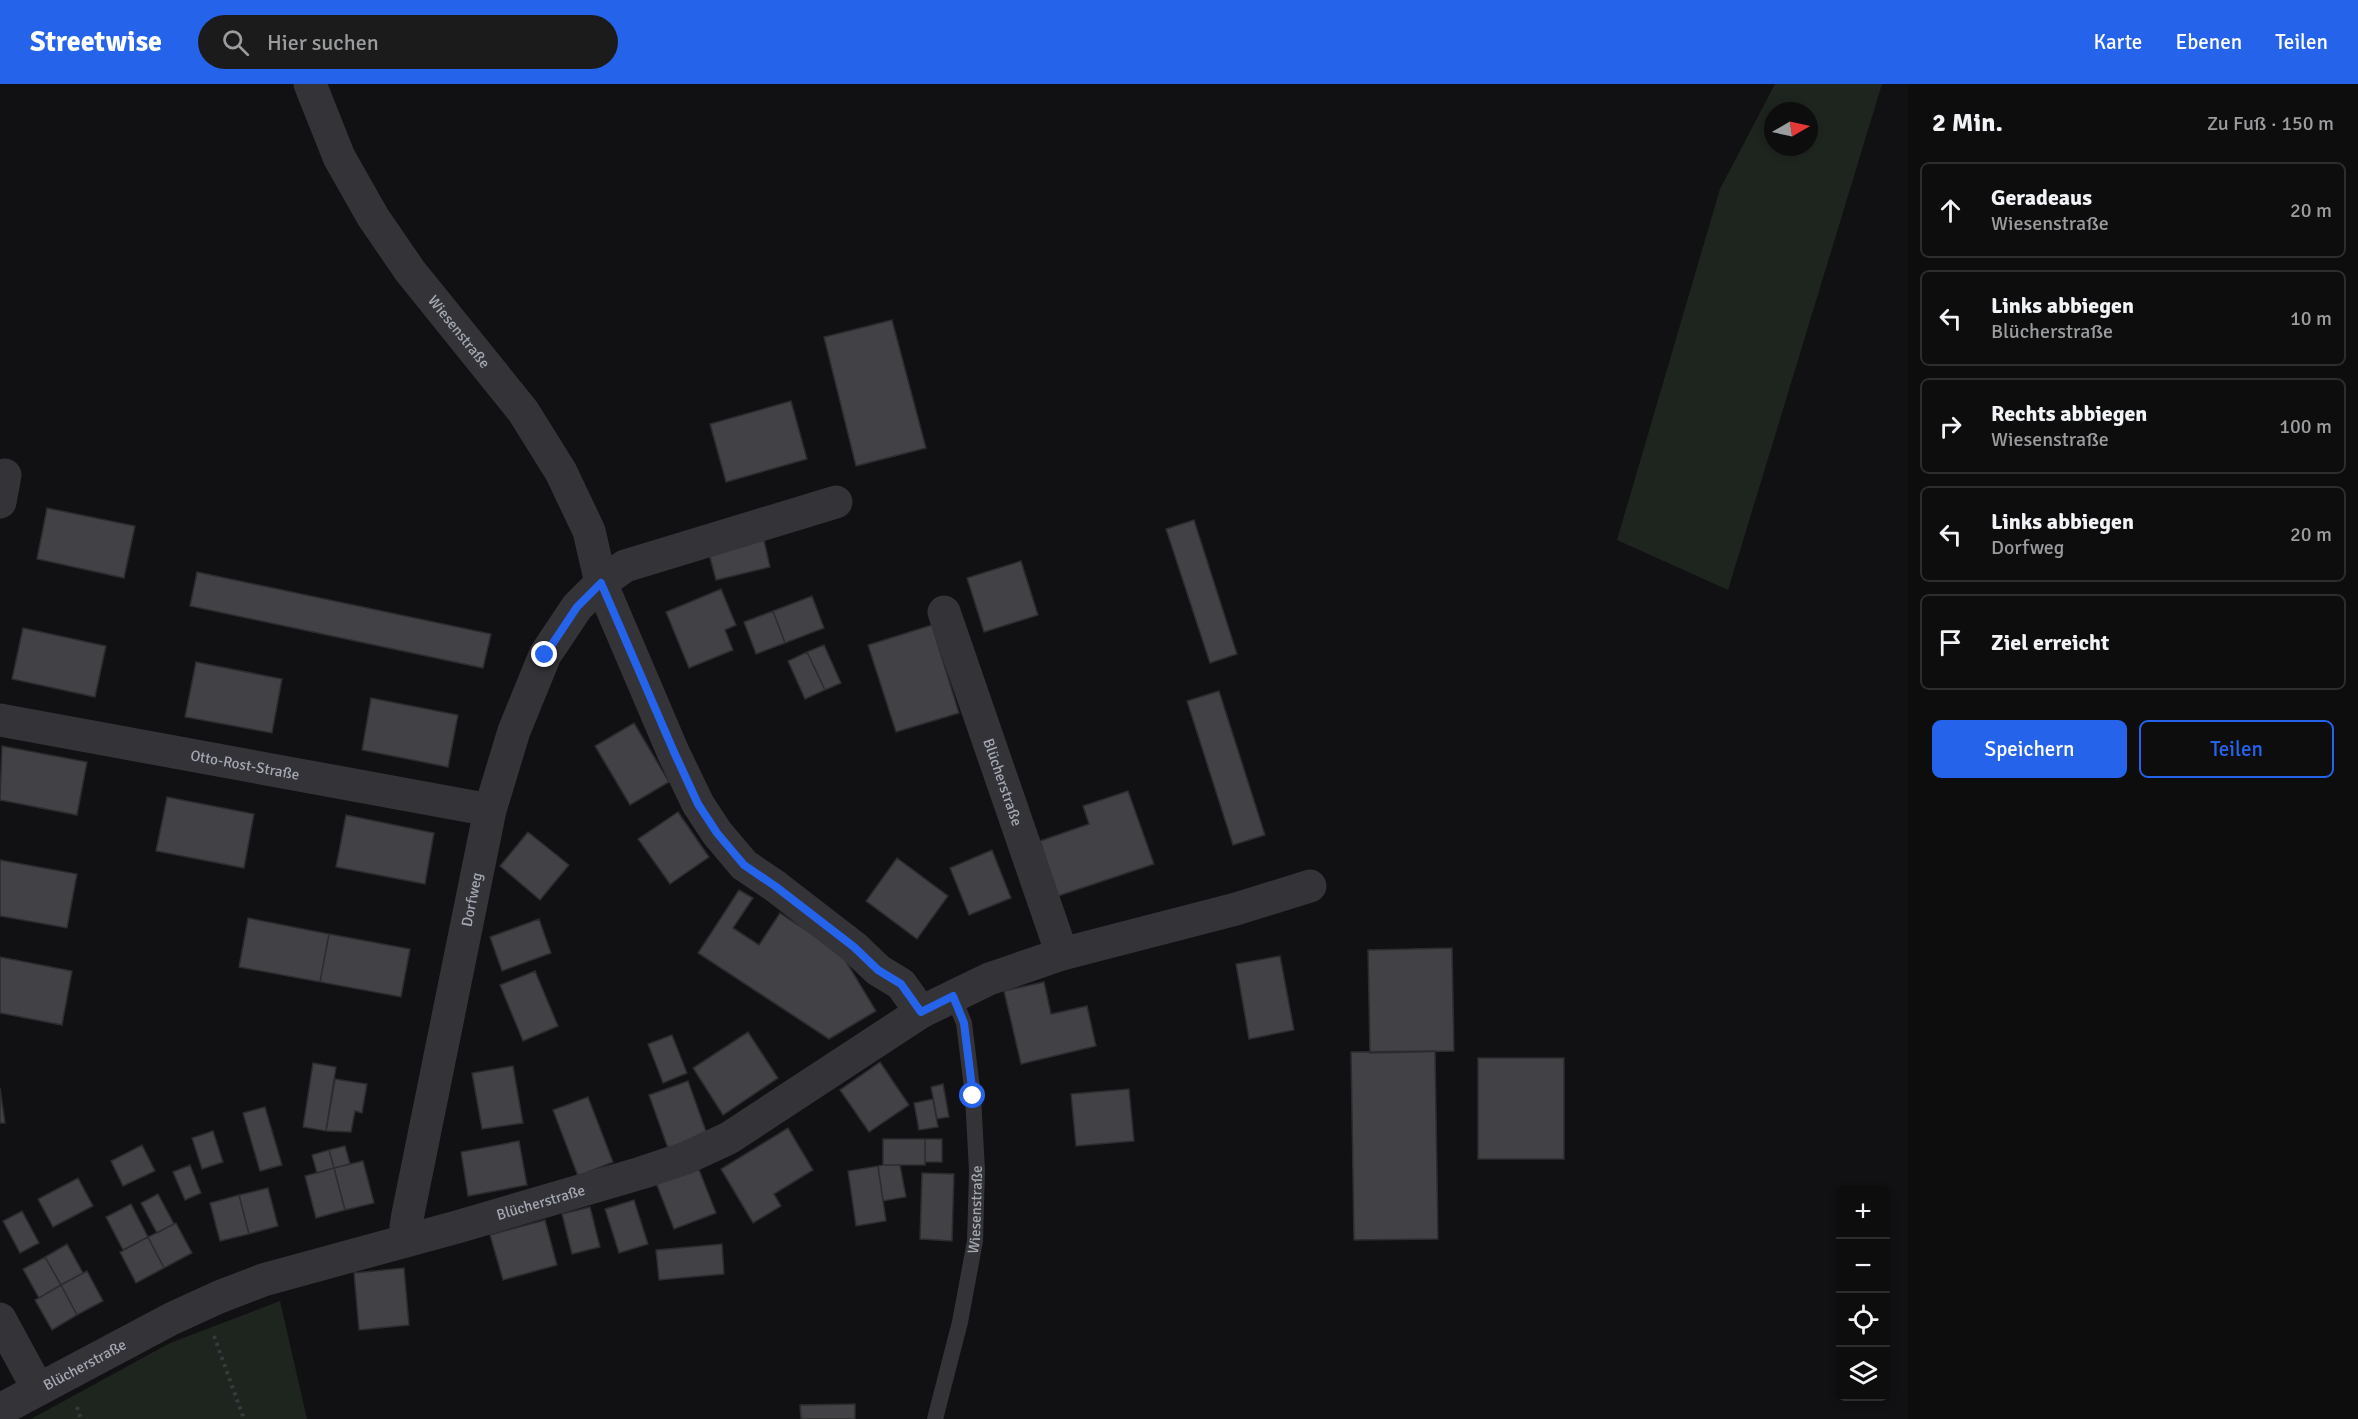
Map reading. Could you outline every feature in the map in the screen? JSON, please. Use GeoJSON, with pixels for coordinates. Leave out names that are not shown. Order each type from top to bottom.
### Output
{"type":"FeatureCollection","features":[{"type":"Feature","properties":{"kind":"street","name":"Wiesenstraße"},"geometry":{"type":"LineString","coordinates":[[310,84],[339,157],[373,217],[410,271],[523,411],[561,472],[589,531],[601,583],[674,752],[698,804],[717,833],[744,865],[854,947],[878,970],[901,984],[921,1012]]}},
{"type":"Feature","properties":{"kind":"street"},"geometry":{"type":"LineString","coordinates":[[601,583],[625,566],[836,502]]}},
{"type":"Feature","properties":{"kind":"street","name":"Dorfweg"},"geometry":{"type":"LineString","coordinates":[[407,1239],[408,1214],[490,810],[514,731],[545,655],[577,607],[601,583]]}},
{"type":"Feature","properties":{"kind":"street","name":"Blücherstraße"},"geometry":{"type":"LineString","coordinates":[[944,612],[1062,954]]}},
{"type":"Feature","properties":{"kind":"street","name":"Otto-Rost-Straße"},"geometry":{"type":"LineString","coordinates":[[0,720],[490,810]]}},
{"type":"Feature","properties":{"kind":"street","name":"Blücherstraße"},"geometry":{"type":"LineString","coordinates":[[0,1410],[171,1319],[263,1280],[641,1173],[686,1158],[729,1138],[921,1012],[989,979],[1062,954],[1236,909],[1310,886]]}},
{"type":"Feature","properties":{"kind":"street"},"geometry":{"type":"LineString","coordinates":[[0,1319],[38,1389]]}},
{"type":"Feature","properties":{"kind":"lane","name":"Wiesenstraße"},"geometry":{"type":"LineString","coordinates":[[934,1419],[960,1322],[975,1241],[977,1171],[973,1096],[964,1023],[953,996]]}},
{"type":"Feature","properties":{"kind":"path"},"geometry":{"type":"LineString","coordinates":[[226,1369],[244,1419]]}},
{"type":"Feature","properties":{"kind":"shaded area"},"geometry":{"type":"Polygon","coordinates":[[[1775,84],[1882,84],[1728,590],[1617,540],[1720,189],[1764,105],[1764,156],[1818,156],[1818,102],[1766,102],[1775,84]]]}},
{"type":"Feature","properties":{"kind":"shaded area"},"geometry":{"type":"Polygon","coordinates":[[[280,1301],[307,1419],[31,1419],[170,1343],[280,1301]]]}},
{"type":"Feature","properties":{"kind":"building"},"geometry":{"type":"Polygon","coordinates":[[[892,320],[926,448],[856,466],[824,337],[892,320]]]}},
{"type":"Feature","properties":{"kind":"building"},"geometry":{"type":"Polygon","coordinates":[[[791,401],[807,459],[726,482],[710,424],[791,401]]]}},
{"type":"Feature","properties":{"kind":"building"},"geometry":{"type":"Polygon","coordinates":[[[47,508],[135,526],[124,578],[37,559],[47,508]]]}},
{"type":"Feature","properties":{"kind":"building"},"geometry":{"type":"Polygon","coordinates":[[[1194,520],[1237,654],[1210,663],[1166,529],[1194,520]]]}},
{"type":"Feature","properties":{"kind":"building"},"geometry":{"type":"Polygon","coordinates":[[[764,540],[770,567],[716,580],[709,554],[764,540]]]}},
{"type":"Feature","properties":{"kind":"building"},"geometry":{"type":"Polygon","coordinates":[[[1021,561],[1038,615],[984,632],[967,578],[1021,561]]]}},
{"type":"Feature","properties":{"kind":"building"},"geometry":{"type":"Polygon","coordinates":[[[197,572],[491,634],[483,668],[190,606],[197,572]]]}},
{"type":"Feature","properties":{"kind":"building"},"geometry":{"type":"Polygon","coordinates":[[[721,589],[736,625],[725,630],[733,650],[689,668],[666,612],[721,589]]]}},
{"type":"Feature","properties":{"kind":"building"},"geometry":{"type":"Polygon","coordinates":[[[812,596],[824,628],[785,643],[773,611],[812,596]]]}},
{"type":"Feature","properties":{"kind":"building"},"geometry":{"type":"Polygon","coordinates":[[[773,611],[785,643],[756,654],[744,622],[773,611]]]}},
{"type":"Feature","properties":{"kind":"building"},"geometry":{"type":"Polygon","coordinates":[[[932,625],[959,713],[896,732],[868,645],[932,625]]]}},
{"type":"Feature","properties":{"kind":"building"},"geometry":{"type":"Polygon","coordinates":[[[23,628],[106,646],[95,697],[12,679],[23,628]]]}},
{"type":"Feature","properties":{"kind":"building"},"geometry":{"type":"Polygon","coordinates":[[[824,645],[841,683],[825,690],[807,652],[824,645]]]}},
{"type":"Feature","properties":{"kind":"building"},"geometry":{"type":"Polygon","coordinates":[[[807,652],[825,690],[805,699],[788,661],[807,652]]]}},
{"type":"Feature","properties":{"kind":"building"},"geometry":{"type":"Polygon","coordinates":[[[196,662],[282,679],[272,733],[185,717],[196,662]]]}},
{"type":"Feature","properties":{"kind":"building"},"geometry":{"type":"Polygon","coordinates":[[[1219,691],[1265,835],[1233,845],[1187,701],[1219,691]]]}},
{"type":"Feature","properties":{"kind":"building"},"geometry":{"type":"Polygon","coordinates":[[[371,698],[458,715],[448,767],[362,750],[371,698]]]}},
{"type":"Feature","properties":{"kind":"building"},"geometry":{"type":"Polygon","coordinates":[[[634,723],[669,782],[630,805],[595,746],[634,723]]]}},
{"type":"Feature","properties":{"kind":"building"},"geometry":{"type":"Polygon","coordinates":[[[2,746],[87,762],[77,815],[0,800],[2,746]]]}},
{"type":"Feature","properties":{"kind":"building"},"geometry":{"type":"Polygon","coordinates":[[[1128,791],[1154,864],[1058,896],[1040,841],[1089,824],[1083,806],[1128,791]]]}},
{"type":"Feature","properties":{"kind":"building"},"geometry":{"type":"Polygon","coordinates":[[[167,797],[254,814],[244,868],[156,851],[167,797]]]}},
{"type":"Feature","properties":{"kind":"building"},"geometry":{"type":"Polygon","coordinates":[[[678,812],[709,857],[670,884],[638,839],[678,812]]]}},
{"type":"Feature","properties":{"kind":"building"},"geometry":{"type":"Polygon","coordinates":[[[346,815],[434,833],[425,884],[336,867],[346,815]]]}},
{"type":"Feature","properties":{"kind":"building"},"geometry":{"type":"Polygon","coordinates":[[[528,832],[569,865],[540,900],[500,866],[528,832]]]}},
{"type":"Feature","properties":{"kind":"building"},"geometry":{"type":"Polygon","coordinates":[[[992,850],[1011,898],[969,915],[950,868],[992,850]]]}},
{"type":"Feature","properties":{"kind":"building"},"geometry":{"type":"Polygon","coordinates":[[[897,858],[948,896],[917,939],[866,901],[897,858]]]}},
{"type":"Feature","properties":{"kind":"building"},"geometry":{"type":"Polygon","coordinates":[[[0,860],[77,874],[67,928],[0,916],[0,860]]]}},
{"type":"Feature","properties":{"kind":"building"},"geometry":{"type":"Polygon","coordinates":[[[739,890],[753,898],[733,928],[759,945],[780,913],[841,953],[876,1011],[829,1039],[698,953],[739,890]]]}},
{"type":"Feature","properties":{"kind":"building"},"geometry":{"type":"Polygon","coordinates":[[[248,918],[329,934],[320,982],[239,967],[248,918]]]}},
{"type":"Feature","properties":{"kind":"building"},"geometry":{"type":"Polygon","coordinates":[[[539,919],[551,953],[502,971],[490,937],[539,919]]]}},
{"type":"Feature","properties":{"kind":"building"},"geometry":{"type":"Polygon","coordinates":[[[329,934],[410,949],[401,997],[320,982],[329,934]]]}},
{"type":"Feature","properties":{"kind":"building"},"geometry":{"type":"Polygon","coordinates":[[[1452,948],[1454,1051],[1370,1053],[1368,950],[1452,948]]]}},
{"type":"Feature","properties":{"kind":"building"},"geometry":{"type":"Polygon","coordinates":[[[1280,956],[1294,1030],[1249,1039],[1236,964],[1280,956]]]}},
{"type":"Feature","properties":{"kind":"building"},"geometry":{"type":"Polygon","coordinates":[[[0,957],[72,971],[62,1025],[0,1013],[0,957]]]}},
{"type":"Feature","properties":{"kind":"building"},"geometry":{"type":"Polygon","coordinates":[[[535,971],[558,1026],[523,1041],[500,985],[535,971]]]}},
{"type":"Feature","properties":{"kind":"building"},"geometry":{"type":"Polygon","coordinates":[[[1044,982],[1051,1014],[1087,1006],[1096,1046],[1021,1064],[1004,991],[1044,982]]]}},
{"type":"Feature","properties":{"kind":"building"},"geometry":{"type":"Polygon","coordinates":[[[748,1032],[778,1078],[723,1115],[693,1068],[748,1032]]]}},
{"type":"Feature","properties":{"kind":"building"},"geometry":{"type":"Polygon","coordinates":[[[672,1035],[687,1073],[663,1083],[648,1044],[672,1035]]]}},
{"type":"Feature","properties":{"kind":"building"},"geometry":{"type":"Polygon","coordinates":[[[1435,1051],[1438,1239],[1354,1240],[1351,1052],[1435,1051]]]}},
{"type":"Feature","properties":{"kind":"building"},"geometry":{"type":"Polygon","coordinates":[[[1478,1058],[1564,1058],[1564,1159],[1478,1159],[1478,1058]]]}},
{"type":"Feature","properties":{"kind":"building"},"geometry":{"type":"Polygon","coordinates":[[[880,1062],[909,1105],[869,1132],[840,1090],[880,1062]]]}},
{"type":"Feature","properties":{"kind":"building"},"geometry":{"type":"Polygon","coordinates":[[[313,1063],[336,1067],[326,1131],[303,1127],[313,1063]]]}},
{"type":"Feature","properties":{"kind":"building"},"geometry":{"type":"Polygon","coordinates":[[[513,1066],[523,1123],[482,1129],[472,1073],[513,1066]]]}},
{"type":"Feature","properties":{"kind":"building"},"geometry":{"type":"Polygon","coordinates":[[[335,1079],[367,1084],[362,1113],[355,1111],[351,1132],[326,1131],[335,1079]]]}},
{"type":"Feature","properties":{"kind":"building"},"geometry":{"type":"Polygon","coordinates":[[[688,1081],[708,1137],[669,1151],[649,1095],[688,1081]]]}},
{"type":"Feature","properties":{"kind":"building"},"geometry":{"type":"Polygon","coordinates":[[[943,1084],[949,1117],[937,1119],[931,1087],[943,1084]]]}},
{"type":"Feature","properties":{"kind":"building"},"geometry":{"type":"Polygon","coordinates":[[[0,1088],[5,1123],[0,1123],[0,1088]]]}},
{"type":"Feature","properties":{"kind":"building"},"geometry":{"type":"Polygon","coordinates":[[[1129,1089],[1134,1141],[1076,1146],[1071,1094],[1129,1089]]]}},
{"type":"Feature","properties":{"kind":"building"},"geometry":{"type":"Polygon","coordinates":[[[588,1097],[613,1162],[578,1176],[553,1110],[588,1097]]]}},
{"type":"Feature","properties":{"kind":"building"},"geometry":{"type":"Polygon","coordinates":[[[933,1099],[938,1127],[919,1130],[914,1103],[933,1099]]]}},
{"type":"Feature","properties":{"kind":"building"},"geometry":{"type":"Polygon","coordinates":[[[265,1107],[282,1165],[260,1171],[243,1113],[265,1107]]]}},
{"type":"Feature","properties":{"kind":"building"},"geometry":{"type":"Polygon","coordinates":[[[788,1128],[813,1170],[774,1194],[781,1206],[753,1223],[721,1169],[788,1128]]]}},
{"type":"Feature","properties":{"kind":"building"},"geometry":{"type":"Polygon","coordinates":[[[213,1131],[223,1162],[202,1169],[192,1138],[213,1131]]]}},
{"type":"Feature","properties":{"kind":"building"},"geometry":{"type":"Polygon","coordinates":[[[883,1139],[925,1139],[925,1165],[883,1165],[883,1139]]]}},
{"type":"Feature","properties":{"kind":"building"},"geometry":{"type":"Polygon","coordinates":[[[925,1139],[942,1139],[942,1162],[925,1162],[925,1139]]]}},
{"type":"Feature","properties":{"kind":"building"},"geometry":{"type":"Polygon","coordinates":[[[519,1141],[527,1185],[468,1196],[461,1152],[519,1141]]]}},
{"type":"Feature","properties":{"kind":"building"},"geometry":{"type":"Polygon","coordinates":[[[142,1145],[155,1171],[123,1186],[111,1161],[142,1145]]]}},
{"type":"Feature","properties":{"kind":"building"},"geometry":{"type":"Polygon","coordinates":[[[345,1146],[350,1164],[334,1168],[329,1150],[345,1146]]]}},
{"type":"Feature","properties":{"kind":"building"},"geometry":{"type":"Polygon","coordinates":[[[329,1150],[334,1168],[317,1173],[312,1155],[329,1150]]]}},
{"type":"Feature","properties":{"kind":"building"},"geometry":{"type":"Polygon","coordinates":[[[363,1161],[374,1203],[345,1210],[334,1168],[363,1161]]]}},
{"type":"Feature","properties":{"kind":"building"},"geometry":{"type":"Polygon","coordinates":[[[190,1165],[201,1193],[185,1200],[173,1172],[190,1165]]]}},
{"type":"Feature","properties":{"kind":"building"},"geometry":{"type":"Polygon","coordinates":[[[900,1165],[906,1197],[883,1201],[878,1166],[900,1165]]]}},
{"type":"Feature","properties":{"kind":"building"},"geometry":{"type":"Polygon","coordinates":[[[878,1166],[886,1221],[856,1226],[848,1171],[878,1166]]]}},
{"type":"Feature","properties":{"kind":"building"},"geometry":{"type":"Polygon","coordinates":[[[698,1167],[716,1213],[674,1229],[656,1183],[698,1167]]]}},
{"type":"Feature","properties":{"kind":"building"},"geometry":{"type":"Polygon","coordinates":[[[334,1168],[345,1210],[316,1218],[305,1176],[334,1168]]]}},
{"type":"Feature","properties":{"kind":"building"},"geometry":{"type":"Polygon","coordinates":[[[922,1173],[954,1174],[952,1241],[920,1239],[922,1173]]]}},
{"type":"Feature","properties":{"kind":"building"},"geometry":{"type":"Polygon","coordinates":[[[78,1178],[93,1206],[53,1227],[38,1199],[78,1178]]]}},
{"type":"Feature","properties":{"kind":"building"},"geometry":{"type":"Polygon","coordinates":[[[268,1188],[278,1226],[249,1234],[239,1195],[268,1188]]]}},
{"type":"Feature","properties":{"kind":"building"},"geometry":{"type":"Polygon","coordinates":[[[158,1194],[174,1224],[157,1233],[141,1203],[158,1194]]]}},
{"type":"Feature","properties":{"kind":"building"},"geometry":{"type":"Polygon","coordinates":[[[239,1195],[249,1234],[220,1241],[210,1203],[239,1195]]]}},
{"type":"Feature","properties":{"kind":"building"},"geometry":{"type":"Polygon","coordinates":[[[634,1200],[648,1244],[619,1253],[605,1209],[634,1200]]]}},
{"type":"Feature","properties":{"kind":"building"},"geometry":{"type":"Polygon","coordinates":[[[131,1204],[148,1237],[123,1250],[106,1217],[131,1204]]]}},
{"type":"Feature","properties":{"kind":"building"},"geometry":{"type":"Polygon","coordinates":[[[590,1207],[600,1247],[572,1254],[562,1214],[590,1207]]]}},
{"type":"Feature","properties":{"kind":"building"},"geometry":{"type":"Polygon","coordinates":[[[22,1211],[39,1243],[20,1253],[3,1221],[22,1211]]]}},
{"type":"Feature","properties":{"kind":"building"},"geometry":{"type":"Polygon","coordinates":[[[545,1220],[557,1265],[503,1280],[490,1235],[545,1220]]]}},
{"type":"Feature","properties":{"kind":"building"},"geometry":{"type":"Polygon","coordinates":[[[176,1223],[192,1253],[164,1268],[148,1237],[176,1223]]]}},
{"type":"Feature","properties":{"kind":"building"},"geometry":{"type":"Polygon","coordinates":[[[148,1237],[164,1268],[136,1283],[120,1252],[148,1237]]]}},
{"type":"Feature","properties":{"kind":"building"},"geometry":{"type":"Polygon","coordinates":[[[67,1244],[83,1273],[61,1285],[45,1257],[67,1244]]]}},
{"type":"Feature","properties":{"kind":"building"},"geometry":{"type":"Polygon","coordinates":[[[722,1244],[724,1274],[659,1280],[656,1250],[722,1244]]]}},
{"type":"Feature","properties":{"kind":"building"},"geometry":{"type":"Polygon","coordinates":[[[45,1257],[61,1285],[39,1298],[23,1269],[45,1257]]]}},
{"type":"Feature","properties":{"kind":"building"},"geometry":{"type":"Polygon","coordinates":[[[404,1268],[409,1325],[359,1330],[354,1273],[404,1268]]]}},
{"type":"Feature","properties":{"kind":"building"},"geometry":{"type":"Polygon","coordinates":[[[87,1271],[103,1301],[77,1315],[61,1285],[87,1271]]]}},
{"type":"Feature","properties":{"kind":"building"},"geometry":{"type":"Polygon","coordinates":[[[61,1285],[77,1315],[52,1330],[35,1300],[61,1285]]]}},
{"type":"Feature","properties":{"kind":"building"},"geometry":{"type":"Polygon","coordinates":[[[855,1404],[855,1419],[801,1419],[800,1405],[855,1404]]]}},
{"type":"Feature","properties":{"kind":"route"},"geometry":{"type":"LineString","coordinates":[[545,655],[577,607],[601,583],[698,804],[717,833],[744,865],[854,947],[878,970],[901,984],[921,1012],[953,996],[964,1023],[973,1096]]}}]}
